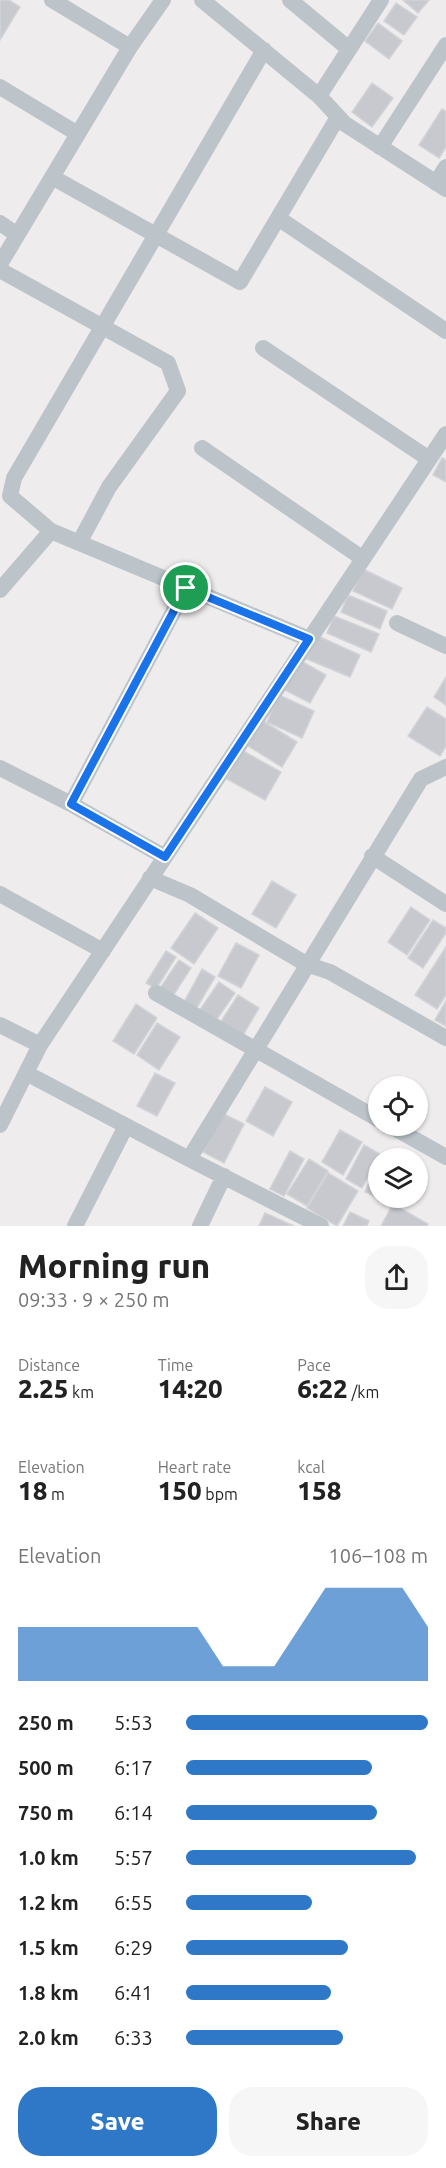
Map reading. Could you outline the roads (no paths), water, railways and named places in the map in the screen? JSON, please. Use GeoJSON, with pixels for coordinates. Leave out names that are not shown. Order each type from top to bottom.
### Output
{"type":"FeatureCollection","features":[{"type":"Feature","properties":{"kind":"street"},"geometry":{"type":"LineString","coordinates":[[52,0],[130,47]]}},
{"type":"Feature","properties":{"kind":"street"},"geometry":{"type":"LineString","coordinates":[[0,264],[130,47],[163,0]]}},
{"type":"Feature","properties":{"kind":"street"},"geometry":{"type":"LineString","coordinates":[[202,0],[319,96],[345,124],[441,186],[446,167]]}},
{"type":"Feature","properties":{"kind":"street"},"geometry":{"type":"LineString","coordinates":[[290,0],[349,49]]}},
{"type":"Feature","properties":{"kind":"street"},"geometry":{"type":"LineString","coordinates":[[319,96],[381,0]]}},
{"type":"Feature","properties":{"kind":"street"},"geometry":{"type":"LineString","coordinates":[[380,147],[446,45]]}},
{"type":"Feature","properties":{"kind":"street"},"geometry":{"type":"LineString","coordinates":[[264,50],[5,493],[51,531],[309,639]]}},
{"type":"Feature","properties":{"kind":"street"},"geometry":{"type":"LineString","coordinates":[[0,87],[78,134]]}},
{"type":"Feature","properties":{"kind":"street"},"geometry":{"type":"LineString","coordinates":[[52,177],[240,282],[338,117]]}},
{"type":"Feature","properties":{"kind":"street"},"geometry":{"type":"LineString","coordinates":[[278,218],[446,331]]}},
{"type":"Feature","properties":{"kind":"street"},"geometry":{"type":"LineString","coordinates":[[0,223],[16,234]]}},
{"type":"Feature","properties":{"kind":"street"},"geometry":{"type":"LineString","coordinates":[[0,270],[168,363],[178,391],[110,487],[79,543]]}},
{"type":"Feature","properties":{"kind":"street"},"geometry":{"type":"LineString","coordinates":[[263,348],[429,459]]}},
{"type":"Feature","properties":{"kind":"street"},"geometry":{"type":"LineString","coordinates":[[0,1125],[40,1045],[446,434]]}},
{"type":"Feature","properties":{"kind":"street"},"geometry":{"type":"LineString","coordinates":[[202,448],[362,558]]}},
{"type":"Feature","properties":{"kind":"street"},"geometry":{"type":"LineString","coordinates":[[0,590],[51,531]]}},
{"type":"Feature","properties":{"kind":"street"},"geometry":{"type":"LineString","coordinates":[[71,804],[186,588]]}},
{"type":"Feature","properties":{"kind":"street"},"geometry":{"type":"LineString","coordinates":[[397,623],[446,646]]}},
{"type":"Feature","properties":{"kind":"street"},"geometry":{"type":"LineString","coordinates":[[0,768],[71,804],[165,857]]}},
{"type":"Feature","properties":{"kind":"street"},"geometry":{"type":"LineString","coordinates":[[189,1159],[421,779],[445,769]]}},
{"type":"Feature","properties":{"kind":"street"},"geometry":{"type":"LineString","coordinates":[[372,856],[446,904]]}},
{"type":"Feature","properties":{"kind":"street"},"geometry":{"type":"LineString","coordinates":[[150,878],[190,895],[306,964],[330,972],[446,1038]]}},
{"type":"Feature","properties":{"kind":"street"},"geometry":{"type":"LineString","coordinates":[[0,894],[103,951]]}},
{"type":"Feature","properties":{"kind":"street"},"geometry":{"type":"LineString","coordinates":[[156,993],[368,1113]]}},
{"type":"Feature","properties":{"kind":"street"},"geometry":{"type":"LineString","coordinates":[[0,1024],[40,1045]]}},
{"type":"Feature","properties":{"kind":"street"},"geometry":{"type":"LineString","coordinates":[[27,1072],[126,1126],[321,1226]]}},
{"type":"Feature","properties":{"kind":"street"},"geometry":{"type":"LineString","coordinates":[[75,1226],[126,1126]]}},
{"type":"Feature","properties":{"kind":"street"},"geometry":{"type":"LineString","coordinates":[[409,1136],[446,1157]]}},
{"type":"Feature","properties":{"kind":"street"},"geometry":{"type":"LineString","coordinates":[[200,1226],[224,1176]]}}]}
